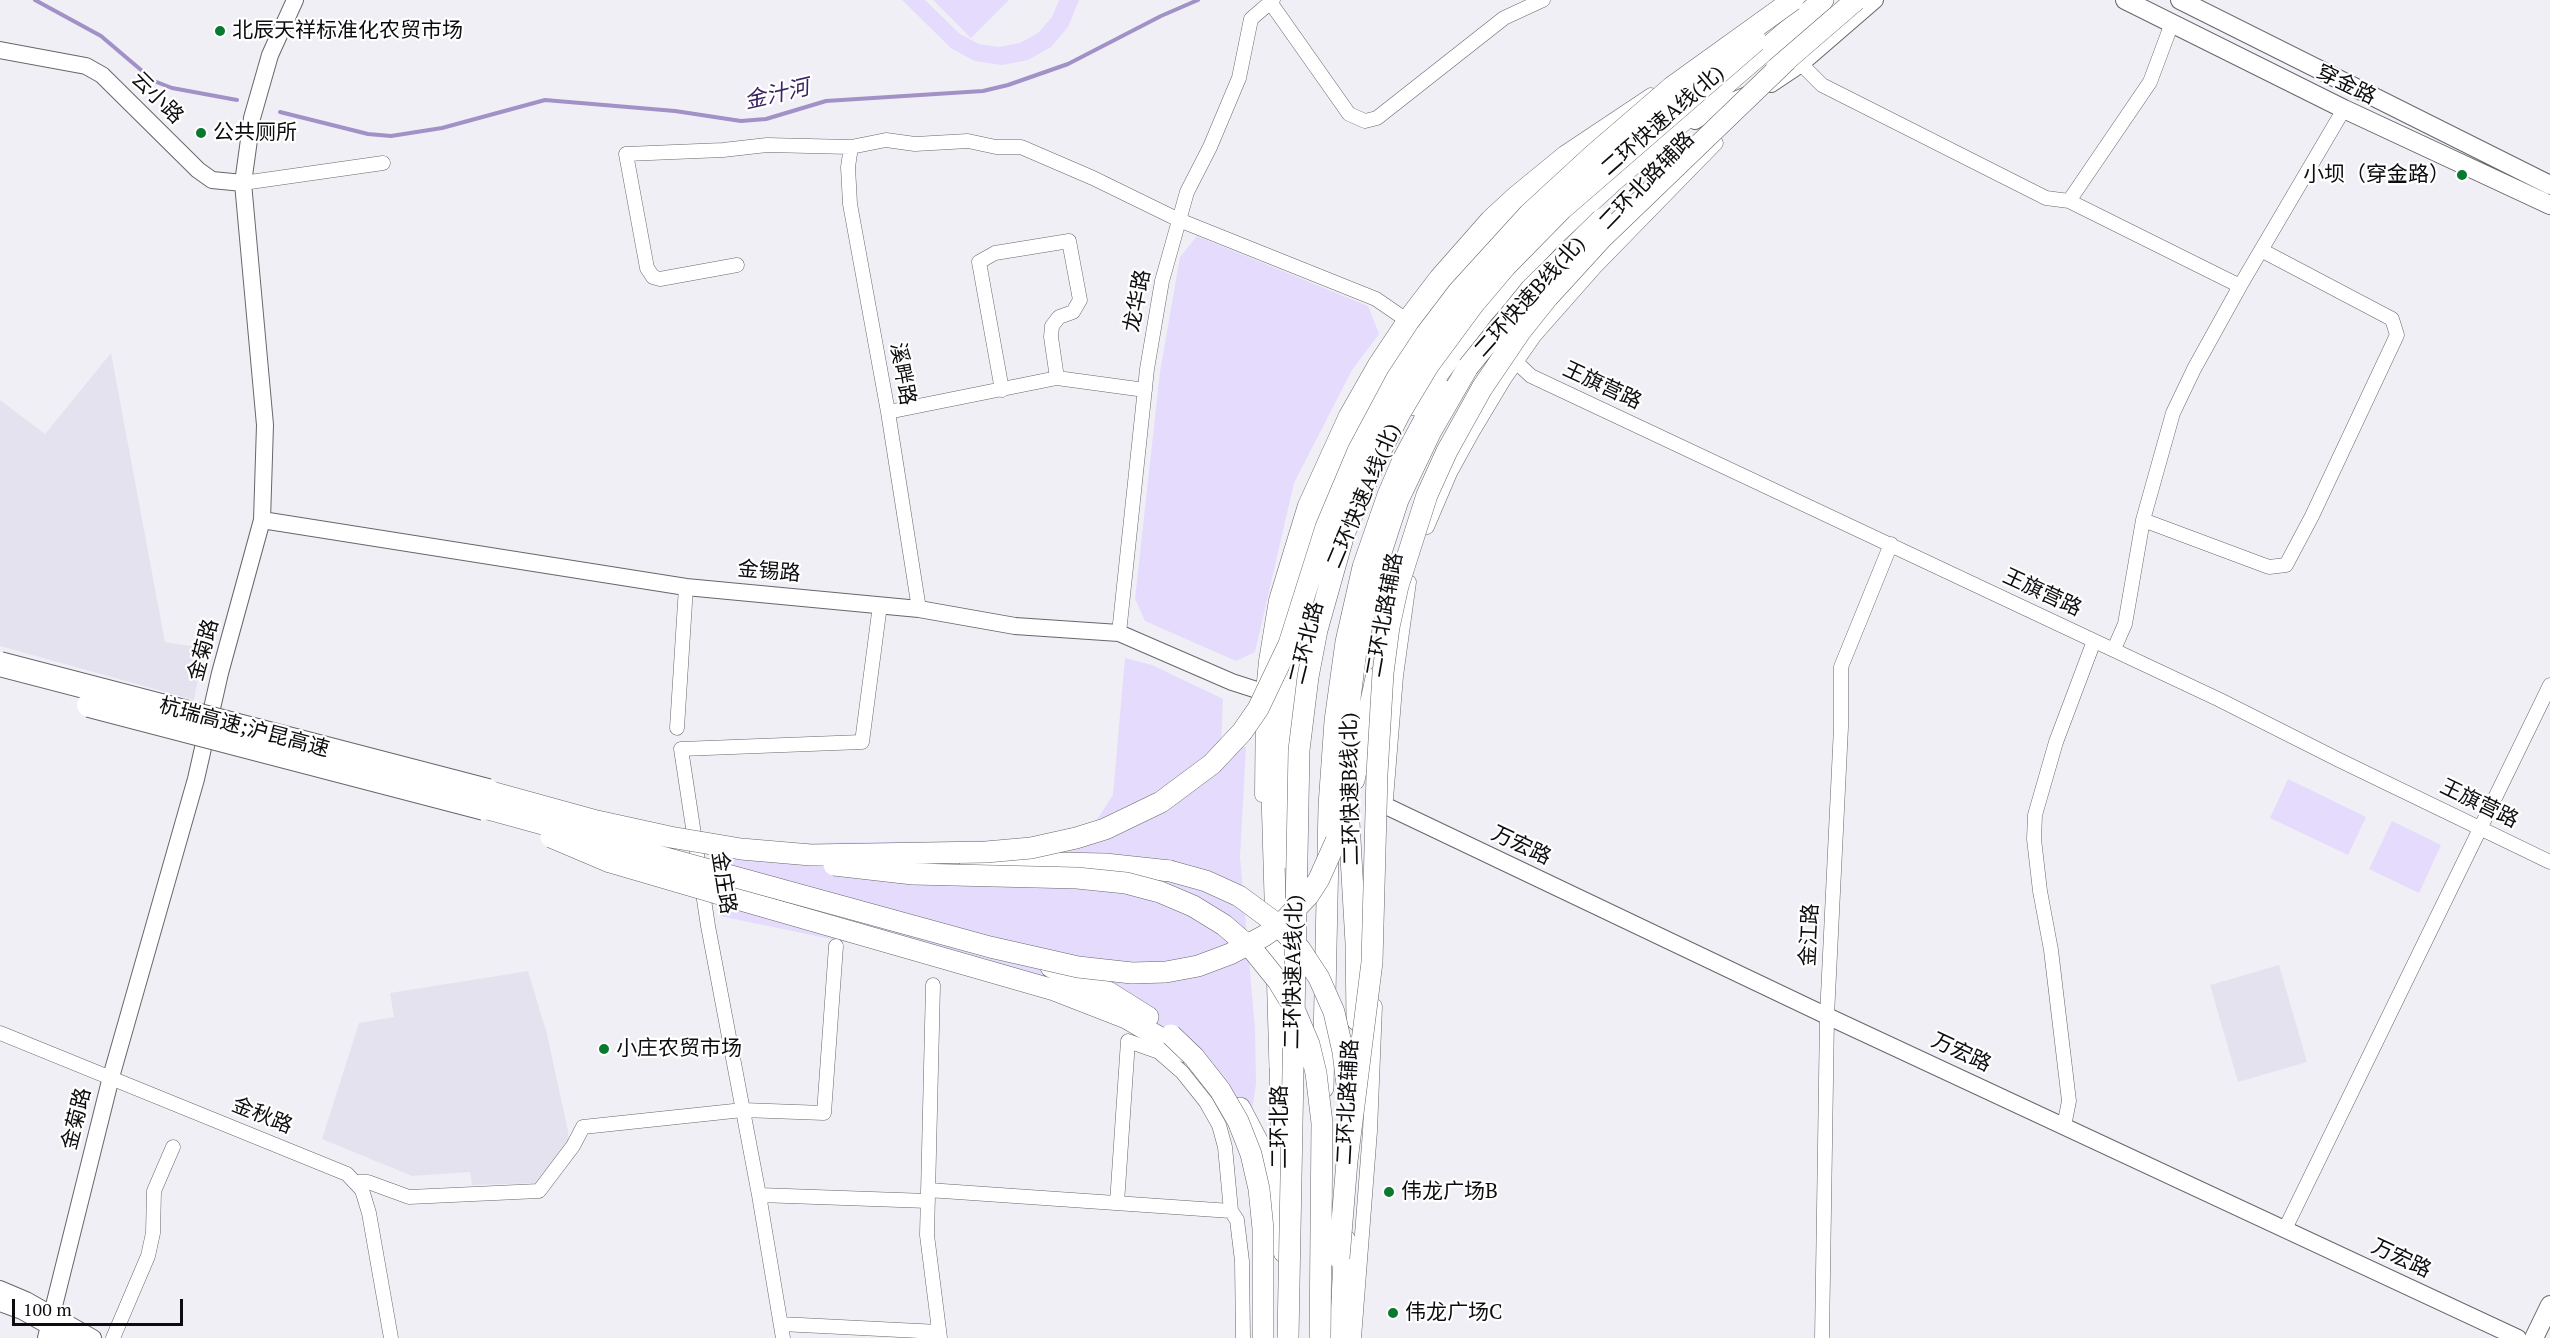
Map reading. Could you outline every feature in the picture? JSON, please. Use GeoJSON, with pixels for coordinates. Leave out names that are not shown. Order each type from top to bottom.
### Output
{"type":"FeatureCollection","features":[{"type":"Feature","properties":{"kind":"highway","name":"杭瑞高速;沪昆高速"},"geometry":{"type":"LineString","coordinates":[[0,664],[486,800]]}},
{"type":"Feature","properties":{"kind":"highway","name":"杭瑞高速;沪昆高速"},"geometry":{"type":"LineString","coordinates":[[0,681],[486,800]]}},
{"type":"Feature","properties":{"kind":"main road"},"geometry":{"type":"LineString","coordinates":[[1280,1068],[1272,745],[1277,662],[1290,597],[1313,522],[1346,445],[1386,371],[1436,296],[1483,239],[1514,208],[1560,169],[1793,0]]}},
{"type":"Feature","properties":{"kind":"main road","name":"二环快速A线(北)"},"geometry":{"type":"LineString","coordinates":[[1289,1338],[1299,750],[1306,685],[1317,630],[1329,582],[1354,510],[1380,451],[1419,381],[1457,324],[1500,272],[1583,190],[1804,0]]}},
{"type":"Feature","properties":{"kind":"main road","name":"二环北路"},"geometry":{"type":"LineString","coordinates":[[1320,1338],[1327,885],[1332,763],[1346,642],[1372,540],[1391,486],[1421,425],[1489,318],[1558,243],[1823,0]]}},
{"type":"Feature","properties":{"kind":"main road","name":"二环北路"},"geometry":{"type":"LineString","coordinates":[[1289,1338],[1281,1182],[1280,1068],[1282,875],[1290,732],[1295,689],[1305,638],[1335,550],[1361,495],[1401,427],[1448,358],[1483,313],[1552,237],[1692,118],[1837,0]]}},
{"type":"Feature","properties":{"kind":"main road","name":"二环快速B线(北)"},"geometry":{"type":"LineString","coordinates":[[1338,1338],[1357,1028],[1356,943],[1346,790],[1347,734],[1352,678],[1361,625],[1389,524],[1408,476],[1443,408],[1470,365],[1515,307],[1567,252],[1606,216],[1794,62],[1856,0]]}},
{"type":"Feature","properties":{"kind":"main road","name":"穿金路"},"geometry":{"type":"LineString","coordinates":[[2126,0],[2344,109],[2550,205]]}},
{"type":"Feature","properties":{"kind":"main road","name":"穿金路"},"geometry":{"type":"LineString","coordinates":[[2180,0],[2550,184]]}},
{"type":"Feature","properties":{"kind":"main road"},"geometry":{"type":"LineString","coordinates":[[990,947],[1097,970],[1132,973],[1166,972],[1198,966],[1247,946],[1281,924],[1308,896],[1319,879],[1336,841],[1356,773],[1393,606],[1413,536],[1437,472],[1479,393],[1520,332],[1558,285],[1597,244],[1794,62]]}},
{"type":"Feature","properties":{"kind":"main road"},"geometry":{"type":"LineString","coordinates":[[811,855],[994,852],[1061,842],[1091,834],[1134,817],[1174,793],[1212,764],[1242,732],[1272,684],[1289,644],[1320,544],[1346,477],[1375,417],[1412,355],[1458,292],[1510,233],[1570,175],[1662,96]]}},
{"type":"Feature","properties":{"kind":"main road"},"geometry":{"type":"LineString","coordinates":[[1345,1180],[1372,962],[1379,723],[1384,662],[1393,606]]}},
{"type":"Feature","properties":{"kind":"main road"},"geometry":{"type":"LineString","coordinates":[[486,800],[787,858],[888,872],[1089,879],[1126,883],[1182,900],[1228,929],[1262,960],[1286,992],[1304,1030],[1315,1066],[1322,1122],[1320,1338]]}},
{"type":"Feature","properties":{"kind":"main road"},"geometry":{"type":"LineString","coordinates":[[486,800],[990,947],[1080,978],[1134,1008],[1183,1046],[1220,1090],[1245,1137],[1259,1189],[1263,1251],[1263,1338]]}},
{"type":"Feature","properties":{"kind":"main road"},"geometry":{"type":"LineString","coordinates":[[486,800],[518,821],[598,858],[1054,990],[1125,1018],[1181,1048],[1203,1065],[1233,1097],[1251,1126],[1262,1150],[1279,1216],[1289,1311]]}},
{"type":"Feature","properties":{"kind":"main road"},"geometry":{"type":"LineString","coordinates":[[657,834],[750,850],[811,855],[1138,867],[1194,877],[1239,896],[1277,924],[1300,949],[1319,978],[1334,1012],[1343,1052],[1348,1098],[1338,1338]]}},
{"type":"Feature","properties":{"kind":"main road"},"geometry":{"type":"LineString","coordinates":[[2534,1338],[2550,1305]]}},
{"type":"Feature","properties":{"kind":"street","name":"金菊路"},"geometry":{"type":"LineString","coordinates":[[49,1326],[111,1077],[196,778],[220,673],[262,520],[265,425],[243,183],[252,118],[270,55],[295,0]]}},
{"type":"Feature","properties":{"kind":"street"},"geometry":{"type":"LineString","coordinates":[[1272,1],[1349,114],[1365,121],[1377,117],[1504,18],[1543,0]]}},
{"type":"Feature","properties":{"kind":"street"},"geometry":{"type":"LineString","coordinates":[[1280,1068],[1263,841],[1263,693],[1272,617],[1285,565],[1301,515],[1323,462],[1346,415],[1405,320],[1463,246],[1505,202],[1539,172],[1588,136],[1710,58],[1785,0]]}},
{"type":"Feature","properties":{"kind":"street","name":"二环北路辅路"},"geometry":{"type":"LineString","coordinates":[[1354,1338],[1371,1123],[1386,806],[1400,641],[1405,602],[1415,560],[1431,516],[1450,474],[1483,413],[1516,362],[1553,314],[1613,248],[1794,62],[1875,0]]}},
{"type":"Feature","properties":{"kind":"street","name":"龙华路"},"geometry":{"type":"LineString","coordinates":[[1119,633],[1145,390],[1162,281],[1187,192],[1210,147],[1239,78],[1251,19],[1272,1]]}},
{"type":"Feature","properties":{"kind":"street"},"geometry":{"type":"LineString","coordinates":[[1692,118],[1736,48],[1764,18]]}},
{"type":"Feature","properties":{"kind":"street"},"geometry":{"type":"LineString","coordinates":[[2068,201],[2150,82],[2172,23]]}},
{"type":"Feature","properties":{"kind":"street","name":"云小路"},"geometry":{"type":"LineString","coordinates":[[0,50],[86,66],[102,75],[198,170],[212,180],[243,183],[383,163]]}},
{"type":"Feature","properties":{"kind":"street"},"geometry":{"type":"LineString","coordinates":[[1692,118],[1768,85],[1794,62],[1822,85],[2046,198],[2068,201],[2240,286]]}},
{"type":"Feature","properties":{"kind":"street"},"geometry":{"type":"LineString","coordinates":[[2114,649],[2125,624],[2143,520],[2173,413],[2194,369],[2240,286],[2344,109]]}},
{"type":"Feature","properties":{"kind":"street"},"geometry":{"type":"LineString","coordinates":[[737,265],[660,279],[652,277],[647,268],[626,154],[723,150],[767,145],[851,147],[886,140],[915,144],[968,141],[996,147],[1021,147],[1093,178],[1179,220],[1376,299],[1405,320]]}},
{"type":"Feature","properties":{"kind":"street","name":"溪畔路"},"geometry":{"type":"LineString","coordinates":[[851,147],[848,167],[850,204],[888,412],[919,609]]}},
{"type":"Feature","properties":{"kind":"street"},"geometry":{"type":"LineString","coordinates":[[1002,390],[979,262],[995,253],[1069,242],[1080,300],[1073,312],[1059,317],[1052,326],[1051,337],[1057,378]]}},
{"type":"Feature","properties":{"kind":"street"},"geometry":{"type":"LineString","coordinates":[[2143,520],[2269,567],[2286,565],[2312,516],[2397,335],[2392,319],[2261,250]]}},
{"type":"Feature","properties":{"kind":"street","name":"王旗营路"},"geometry":{"type":"LineString","coordinates":[[1516,362],[1531,376],[2114,649],[2550,862]]}},
{"type":"Feature","properties":{"kind":"street"},"geometry":{"type":"LineString","coordinates":[[888,412],[1057,378],[1145,390]]}},
{"type":"Feature","properties":{"kind":"street","name":"金锡路"},"geometry":{"type":"LineString","coordinates":[[262,520],[686,587],[919,609],[1015,626],[1119,633],[1263,693]]}},
{"type":"Feature","properties":{"kind":"street","name":"金江路"},"geometry":{"type":"LineString","coordinates":[[1822,1338],[1827,1016],[1841,727],[1841,667],[1891,544]]}},
{"type":"Feature","properties":{"kind":"street"},"geometry":{"type":"LineString","coordinates":[[677,728],[686,587]]}},
{"type":"Feature","properties":{"kind":"street","name":"金庄路"},"geometry":{"type":"LineString","coordinates":[[782,1331],[759,1195],[708,926],[681,749],[862,742],[880,605]]}},
{"type":"Feature","properties":{"kind":"street"},"geometry":{"type":"LineString","coordinates":[[2064,1126],[2070,1101],[2051,950],[2040,891],[2034,839],[2035,815],[2056,742],[2094,641]]}},
{"type":"Feature","properties":{"kind":"street"},"geometry":{"type":"LineString","coordinates":[[2284,1229],[2550,685]]}},
{"type":"Feature","properties":{"kind":"street","name":"万宏路"},"geometry":{"type":"LineString","coordinates":[[1386,806],[1827,1016],[2518,1338]]}},
{"type":"Feature","properties":{"kind":"street"},"geometry":{"type":"LineString","coordinates":[[743,1110],[824,1113],[836,946]]}},
{"type":"Feature","properties":{"kind":"street"},"geometry":{"type":"LineString","coordinates":[[782,1331],[940,1335],[927,1235],[933,985]]}},
{"type":"Feature","properties":{"kind":"street","name":"金秋路"},"geometry":{"type":"LineString","coordinates":[[0,1033],[335,1169],[357,1182],[368,1182],[409,1197],[539,1191],[573,1146],[583,1127],[743,1110]]}},
{"type":"Feature","properties":{"kind":"street"},"geometry":{"type":"LineString","coordinates":[[1117,1203],[1128,1041],[1159,1052],[1182,1072],[1206,1102],[1219,1125],[1226,1147],[1231,1211],[1237,1220],[1242,1261],[1243,1338]]}},
{"type":"Feature","properties":{"kind":"street"},"geometry":{"type":"LineString","coordinates":[[113,1338],[148,1256],[153,1233],[154,1191],[173,1147]]}},
{"type":"Feature","properties":{"kind":"street"},"geometry":{"type":"LineString","coordinates":[[357,1182],[369,1213],[391,1338]]}},
{"type":"Feature","properties":{"kind":"street"},"geometry":{"type":"LineString","coordinates":[[759,1195],[928,1196],[1117,1203],[1231,1211]]}},
{"type":"Feature","properties":{"kind":"street"},"geometry":{"type":"LineString","coordinates":[[0,1289],[49,1326],[93,1338]]}},
{"type":"Feature","properties":{"kind":"street"},"geometry":{"type":"LineString","coordinates":[[0,1303],[70,1338]]}},
{"type":"Feature","properties":{"kind":"shaded area"},"geometry":{"type":"Polygon","coordinates":[[[902,0],[925,0],[960,34],[979,44],[999,47],[1020,43],[1038,33],[1052,17],[1059,0],[1079,0],[1068,27],[1051,47],[1028,60],[1002,65],[975,61],[952,49],[902,0]]]}},
{"type":"Feature","properties":{"kind":"shaded area"},"geometry":{"type":"Polygon","coordinates":[[[933,0],[1009,0],[971,38],[933,0]]]}},
{"type":"Feature","properties":{"kind":"shaded area"},"geometry":{"type":"Polygon","coordinates":[[[1197,236],[1368,306],[1379,334],[1352,370],[1294,483],[1255,652],[1236,661],[1145,621],[1135,599],[1160,372],[1180,257],[1197,236]]]}},
{"type":"Feature","properties":{"kind":"shaded area"},"geometry":{"type":"Polygon","coordinates":[[[111,353],[165,642],[204,648],[194,700],[0,646],[0,400],[45,434],[111,353]]]}},
{"type":"Feature","properties":{"kind":"shaded area"},"geometry":{"type":"Polygon","coordinates":[[[1125,658],[1152,665],[1223,699],[1221,744],[1246,747],[1240,857],[1255,1029],[1256,1084],[1249,1130],[1197,1073],[1138,1025],[1047,984],[720,916],[731,844],[1031,840],[1094,824],[1113,795],[1125,658]]]}},
{"type":"Feature","properties":{"kind":"shaded area"},"geometry":{"type":"Polygon","coordinates":[[[2288,779],[2366,817],[2348,855],[2270,818],[2288,779]]]}},
{"type":"Feature","properties":{"kind":"shaded area"},"geometry":{"type":"Polygon","coordinates":[[[2392,821],[2441,845],[2419,893],[2369,869],[2392,821]]]}},
{"type":"Feature","properties":{"kind":"shaded area"},"geometry":{"type":"Polygon","coordinates":[[[2279,965],[2307,1062],[2238,1082],[2210,985],[2279,965]]]}},
{"type":"Feature","properties":{"kind":"shaded area"},"geometry":{"type":"Polygon","coordinates":[[[528,971],[547,1034],[569,1144],[539,1183],[472,1185],[470,1172],[412,1176],[322,1139],[359,1023],[394,1017],[390,993],[528,971]]]}},
{"type":"Feature","properties":{"kind":"waterway","name":"金汁河"},"geometry":{"type":"LineString","coordinates":[[35,0],[101,36],[154,81],[172,88],[237,100]]}},
{"type":"Feature","properties":{"kind":"waterway","name":"金汁河"},"geometry":{"type":"LineString","coordinates":[[280,112],[368,134],[391,136],[442,128],[545,100],[675,111],[741,121],[766,119],[826,101],[983,91],[1008,85],[1068,64],[1161,16],[1198,0]]}},
{"type":"Feature","properties":{"kind":"place","name":"北辰天祥标准化农贸市场"},"geometry":{"type":"Point","coordinates":[220,31]}},
{"type":"Feature","properties":{"kind":"place","name":"公共厕所"},"geometry":{"type":"Point","coordinates":[201,133]}},
{"type":"Feature","properties":{"kind":"place","name":"小坝（穿金路）"},"geometry":{"type":"Point","coordinates":[2462,175]}},
{"type":"Feature","properties":{"kind":"place","name":"小庄农贸市场"},"geometry":{"type":"Point","coordinates":[604,1049]}},
{"type":"Feature","properties":{"kind":"place","name":"伟龙广场B"},"geometry":{"type":"Point","coordinates":[1389,1192]}},
{"type":"Feature","properties":{"kind":"place","name":"伟龙广场C"},"geometry":{"type":"Point","coordinates":[1393,1313]}}]}
